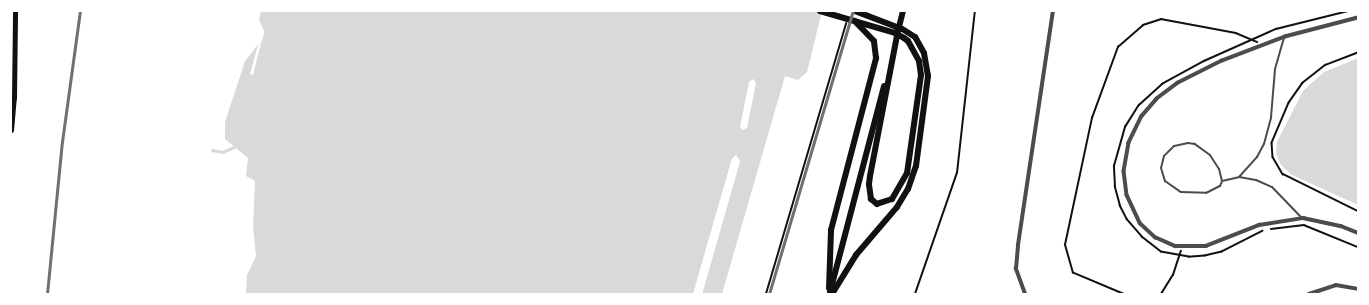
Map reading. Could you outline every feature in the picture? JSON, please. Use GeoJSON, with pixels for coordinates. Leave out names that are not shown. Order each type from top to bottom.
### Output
{"type":"FeatureCollection","features":[{"type":"Feature","properties":{"kind":"highway"},"geometry":{"type":"LineString","coordinates":[[820,11],[883,28],[908,41],[916,51],[921,71],[909,165],[902,186],[895,196],[885,203],[877,204],[871,199],[869,184],[898,30]]}},
{"type":"Feature","properties":{"kind":"highway"},"geometry":{"type":"LineString","coordinates":[[830,294],[856,255],[901,201],[914,175],[928,71],[921,46],[910,33],[856,11]]}},
{"type":"Feature","properties":{"kind":"highway"},"geometry":{"type":"LineString","coordinates":[[856,11],[863,11]]}},
{"type":"Feature","properties":{"kind":"highway"},"geometry":{"type":"LineString","coordinates":[[830,294],[903,11]]}},
{"type":"Feature","properties":{"kind":"highway"},"geometry":{"type":"LineString","coordinates":[[830,294],[831,230],[876,58],[874,41],[851,19]]}},
{"type":"Feature","properties":{"kind":"main road"},"geometry":{"type":"LineString","coordinates":[[11,130],[14,98],[15,11]]}},
{"type":"Feature","properties":{"kind":"street"},"geometry":{"type":"LineString","coordinates":[[1025,294],[1016,269],[1018,245],[1053,11]]}},
{"type":"Feature","properties":{"kind":"street"},"geometry":{"type":"LineString","coordinates":[[1358,18],[1285,37],[1262,45],[1216,64],[1173,86],[1151,105],[1134,129],[1124,170],[1130,204],[1147,230],[1166,242],[1181,246],[1206,246],[1259,225],[1303,218],[1341,226],[1358,233]]}},
{"type":"Feature","properties":{"kind":"street"},"geometry":{"type":"LineString","coordinates":[[1309,294],[1336,285],[1358,289]]}},
{"type":"Feature","properties":{"kind":"lane"},"geometry":{"type":"LineString","coordinates":[[1239,177],[1257,157],[1264,144],[1271,117],[1275,69],[1285,37]]}},
{"type":"Feature","properties":{"kind":"lane"},"geometry":{"type":"LineString","coordinates":[[1178,144],[1195,144],[1210,155],[1219,169],[1222,181],[1220,186],[1206,193],[1181,192],[1165,181],[1162,168],[1164,156],[1178,144]]}},
{"type":"Feature","properties":{"kind":"lane"},"geometry":{"type":"LineString","coordinates":[[1222,181],[1239,177],[1256,180],[1272,187],[1303,218]]}},
{"type":"Feature","properties":{"kind":"path"},"geometry":{"type":"LineString","coordinates":[[915,294],[957,173],[975,11]]}},
{"type":"Feature","properties":{"kind":"path"},"geometry":{"type":"LineString","coordinates":[[1348,11],[1276,29],[1251,39],[1162,84],[1139,105],[1121,140],[1114,166],[1115,187],[1120,206],[1127,220],[1142,237],[1161,252],[1180,256],[1205,256],[1222,252],[1262,231],[1304,225],[1358,247]]}},
{"type":"Feature","properties":{"kind":"path"},"geometry":{"type":"LineString","coordinates":[[766,294],[851,19]]}},
{"type":"Feature","properties":{"kind":"path"},"geometry":{"type":"LineString","coordinates":[[1123,294],[1073,273],[1065,245],[1092,118],[1116,51],[1134,31],[1153,20],[1161,19],[1236,33],[1262,45]]}},
{"type":"Feature","properties":{"kind":"path"},"geometry":{"type":"LineString","coordinates":[[1358,53],[1326,65],[1304,83],[1290,102],[1272,143],[1273,157],[1283,174],[1358,211]]}},
{"type":"Feature","properties":{"kind":"path"},"geometry":{"type":"LineString","coordinates":[[1161,294],[1173,275],[1180,256],[1181,246]]}},
{"type":"Feature","properties":{"kind":"shaded area"},"geometry":{"type":"Polygon","coordinates":[[[261,11],[822,11],[807,72],[798,80],[785,76],[722,294],[702,294],[740,161],[736,155],[732,159],[693,294],[246,294],[247,275],[256,256],[253,227],[255,181],[246,176],[248,158],[225,139],[225,122],[245,61],[263,38],[264,31],[259,20],[261,11]]]}},
{"type":"Feature","properties":{"kind":"shaded area"},"geometry":{"type":"Polygon","coordinates":[[[1358,58],[1358,205],[1292,175],[1281,165],[1276,154],[1277,142],[1303,91],[1324,72],[1358,58]]]}},
{"type":"Feature","properties":{"kind":"pier"},"geometry":{"type":"Polygon","coordinates":[[[257,20],[264,31],[253,75],[250,74],[259,42],[257,42],[262,32],[257,20]]]}},
{"type":"Feature","properties":{"kind":"pier"},"geometry":{"type":"Polygon","coordinates":[[[753,79],[756,83],[747,128],[743,130],[740,127],[749,82],[753,79]]]}},
{"type":"Feature","properties":{"kind":"pier"},"geometry":{"type":"Polygon","coordinates":[[[736,155],[740,161],[702,294],[700,294],[738,161],[737,157],[734,160],[693,294],[732,159],[736,155]]]}},
{"type":"Feature","properties":{"kind":"waterway"},"geometry":{"type":"LineString","coordinates":[[212,150],[223,152],[234,147]]}},
{"type":"Feature","properties":{"kind":"railway"},"geometry":{"type":"LineString","coordinates":[[47,294],[62,142],[80,11]]}},
{"type":"Feature","properties":{"kind":"railway"},"geometry":{"type":"LineString","coordinates":[[769,294],[853,11]]}}]}
